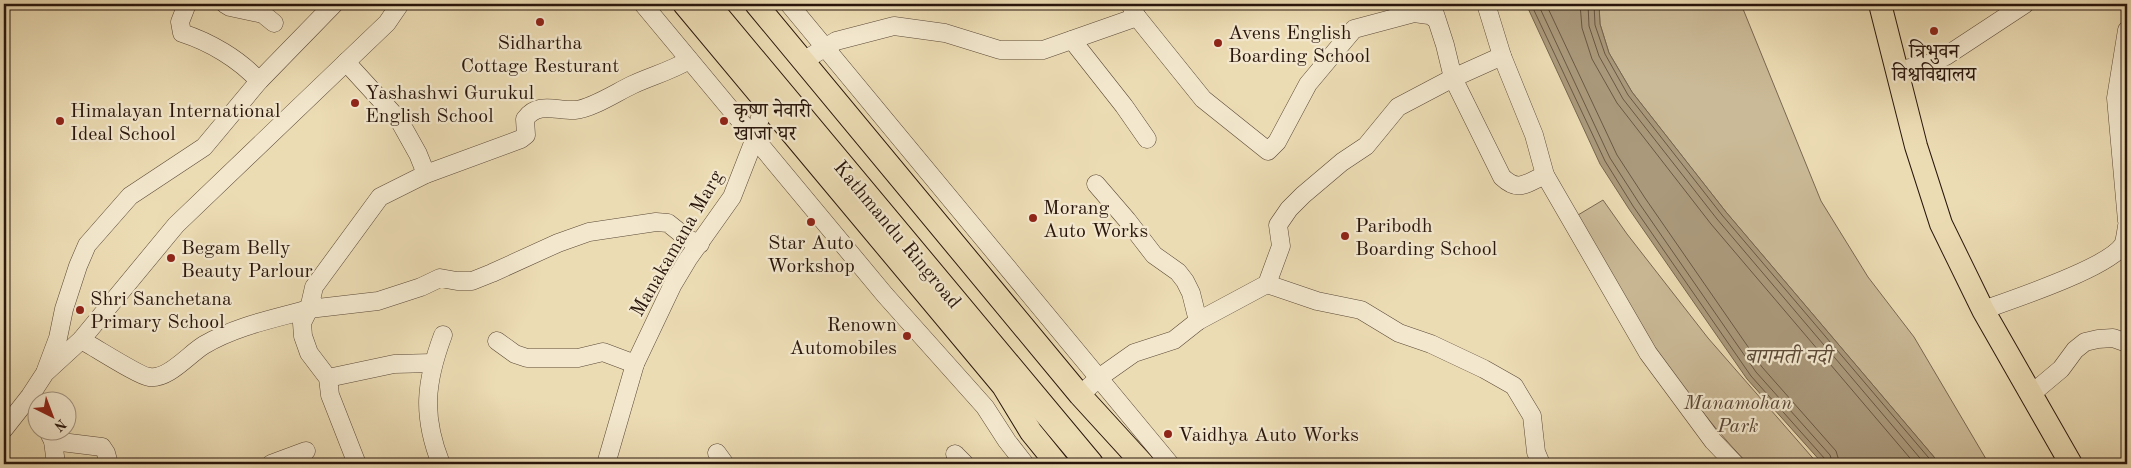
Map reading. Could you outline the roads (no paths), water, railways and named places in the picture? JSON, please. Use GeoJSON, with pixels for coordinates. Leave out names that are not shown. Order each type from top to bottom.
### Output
{"type":"FeatureCollection","features":[{"type":"Feature","properties":{"kind":"highway","name":"Kathmandu Ringroad"},"geometry":{"type":"LineString","coordinates":[[706,4],[1090,464]]}},
{"type":"Feature","properties":{"kind":"highway","name":"Kathmandu Ringroad"},"geometry":{"type":"LineString","coordinates":[[726,4],[1109,464]]}},
{"type":"Feature","properties":{"kind":"main road"},"geometry":{"type":"LineString","coordinates":[[684,4],[1003,386],[1031,432],[1057,464]]}},
{"type":"Feature","properties":{"kind":"main road"},"geometry":{"type":"LineString","coordinates":[[756,4],[1080,395],[1143,464]]}},
{"type":"Feature","properties":{"kind":"main road"},"geometry":{"type":"LineString","coordinates":[[1880,4],[1916,146],[1942,224],[1983,310],[2071,464]]}},
{"type":"Feature","properties":{"kind":"street"},"geometry":{"type":"LineString","coordinates":[[187,4],[180,22],[182,33],[199,38],[244,66],[259,81]]}},
{"type":"Feature","properties":{"kind":"street"},"geometry":{"type":"LineString","coordinates":[[225,4],[230,7],[263,14],[274,23]]}},
{"type":"Feature","properties":{"kind":"street"},"geometry":{"type":"LineString","coordinates":[[39,390],[58,338],[64,309],[78,266],[87,245],[130,196],[204,147],[259,81],[334,4]]}},
{"type":"Feature","properties":{"kind":"street"},"geometry":{"type":"LineString","coordinates":[[45,373],[81,340],[176,225],[387,23],[400,4]]}},
{"type":"Feature","properties":{"kind":"street"},"geometry":{"type":"LineString","coordinates":[[643,4],[885,295],[985,407],[1007,441],[1025,464]]}},
{"type":"Feature","properties":{"kind":"street"},"geometry":{"type":"LineString","coordinates":[[789,4],[826,46],[955,206],[1170,464]]}},
{"type":"Feature","properties":{"kind":"street"},"geometry":{"type":"LineString","coordinates":[[1486,4],[1502,56],[1534,134],[1545,175],[1648,353],[1713,441],[1734,464]]}},
{"type":"Feature","properties":{"kind":"street"},"geometry":{"type":"LineString","coordinates":[[1896,71],[1932,63],[1946,56],[2025,4]]}},
{"type":"Feature","properties":{"kind":"street"},"geometry":{"type":"LineString","coordinates":[[803,61],[836,41],[894,26],[945,33],[1000,50],[1043,50],[1072,40],[1133,10],[1203,99],[1268,151],[1277,142],[1308,84],[1354,29],[1414,13],[1429,15],[1434,11],[1453,78],[1502,177],[1511,185],[1518,187],[1545,175]]}},
{"type":"Feature","properties":{"kind":"street"},"geometry":{"type":"LineString","coordinates":[[2127,30],[2116,98],[2127,221]]}},
{"type":"Feature","properties":{"kind":"street"},"geometry":{"type":"LineString","coordinates":[[1072,40],[1147,139]]}},
{"type":"Feature","properties":{"kind":"street"},"geometry":{"type":"LineString","coordinates":[[1080,395],[1134,353],[1174,340],[1198,321],[1267,284],[1281,246],[1278,225],[1289,209],[1303,195],[1342,162],[1366,146],[1398,107],[1453,78],[1502,56]]}},
{"type":"Feature","properties":{"kind":"street"},"geometry":{"type":"LineString","coordinates":[[357,464],[330,395],[328,378],[309,353],[303,336],[302,323],[309,309],[314,287],[380,197],[426,174],[520,139],[526,135],[525,119],[530,112],[544,108],[576,110],[635,84],[673,70],[689,60]]}},
{"type":"Feature","properties":{"kind":"street"},"geometry":{"type":"LineString","coordinates":[[346,62],[399,120],[418,154],[426,174]]}},
{"type":"Feature","properties":{"kind":"street","name":"Manakamana Marg"},"geometry":{"type":"LineString","coordinates":[[606,464],[635,364],[688,259],[732,197],[755,138],[764,101]]}},
{"type":"Feature","properties":{"kind":"street"},"geometry":{"type":"LineString","coordinates":[[1096,184],[1154,255],[1178,272],[1185,281],[1191,293],[1198,321]]}},
{"type":"Feature","properties":{"kind":"street"},"geometry":{"type":"LineString","coordinates":[[81,340],[148,377],[161,376],[186,360],[202,346],[222,335],[253,324],[309,309],[378,301],[421,287],[440,278],[457,282],[472,281],[558,243],[589,232],[662,222],[668,223],[688,239],[700,244]]}},
{"type":"Feature","properties":{"kind":"street"},"geometry":{"type":"LineString","coordinates":[[1983,310],[2074,276],[2108,258],[2122,245],[2127,226]]}},
{"type":"Feature","properties":{"kind":"street"},"geometry":{"type":"LineString","coordinates":[[1267,284],[1317,301],[1361,310],[1399,332],[1484,369],[1514,386],[1532,416],[1536,452],[1541,464]]}},
{"type":"Feature","properties":{"kind":"street"},"geometry":{"type":"LineString","coordinates":[[441,464],[432,441],[427,402],[432,363],[443,335]]}},
{"type":"Feature","properties":{"kind":"street"},"geometry":{"type":"LineString","coordinates":[[2030,395],[2061,369],[2075,350],[2085,342],[2112,338],[2127,343]]}},
{"type":"Feature","properties":{"kind":"street"},"geometry":{"type":"LineString","coordinates":[[497,341],[515,354],[527,358],[578,358],[602,352],[635,364]]}},
{"type":"Feature","properties":{"kind":"street"},"geometry":{"type":"LineString","coordinates":[[328,378],[394,364],[432,363]]}},
{"type":"Feature","properties":{"kind":"street"},"geometry":{"type":"LineString","coordinates":[[4,429],[28,408]]}},
{"type":"Feature","properties":{"kind":"street"},"geometry":{"type":"LineString","coordinates":[[51,440],[56,464]]}},
{"type":"Feature","properties":{"kind":"street"},"geometry":{"type":"LineString","coordinates":[[67,440],[102,448],[106,453],[109,464]]}},
{"type":"Feature","properties":{"kind":"street"},"geometry":{"type":"LineString","coordinates":[[272,464],[306,451]]}},
{"type":"Feature","properties":{"kind":"water","name":"बागमती नदी"},"geometry":{"type":"Polygon","coordinates":[[[1526,4],[1599,4],[1600,24],[1609,53],[1632,92],[1726,212],[1940,464],[1823,464],[1747,379],[1629,209],[1600,164],[1526,4]]]}},
{"type":"Feature","properties":{"kind":"place","name":"Sidhartha Cottage Resturant"},"geometry":{"type":"Point","coordinates":[540,22]}},
{"type":"Feature","properties":{"kind":"place","name":"त्रिभुवन विश्वविद्यालय"},"geometry":{"type":"Point","coordinates":[1934,31]}},
{"type":"Feature","properties":{"kind":"place","name":"Avens English Boarding School"},"geometry":{"type":"Point","coordinates":[1218,43]}},
{"type":"Feature","properties":{"kind":"place","name":"Yashashwi Gurukul English School"},"geometry":{"type":"Point","coordinates":[355,103]}},
{"type":"Feature","properties":{"kind":"place","name":"Himalayan International Ideal School"},"geometry":{"type":"Point","coordinates":[60,121]}},
{"type":"Feature","properties":{"kind":"place","name":"कृष्ण नेवारी खाजा घर"},"geometry":{"type":"Point","coordinates":[724,121]}},
{"type":"Feature","properties":{"kind":"place","name":"Morang Auto Works"},"geometry":{"type":"Point","coordinates":[1033,218]}},
{"type":"Feature","properties":{"kind":"place","name":"Star Auto Workshop"},"geometry":{"type":"Point","coordinates":[811,222]}},
{"type":"Feature","properties":{"kind":"place","name":"Paribodh Boarding School"},"geometry":{"type":"Point","coordinates":[1345,236]}},
{"type":"Feature","properties":{"kind":"place","name":"Begam Belly Beauty Parlour"},"geometry":{"type":"Point","coordinates":[171,258]}},
{"type":"Feature","properties":{"kind":"place","name":"Shri Sanchetana Primary School"},"geometry":{"type":"Point","coordinates":[80,310]}},
{"type":"Feature","properties":{"kind":"place","name":"Renown Automobiles"},"geometry":{"type":"Point","coordinates":[907,336]}},
{"type":"Feature","properties":{"kind":"place","name":"Vaidhya Auto Works"},"geometry":{"type":"Point","coordinates":[1168,434]}},
{"type":"Feature","properties":{"kind":"park label","name":"Manamohan Park"},"geometry":{"type":"Point","coordinates":[1738,414]}}]}
